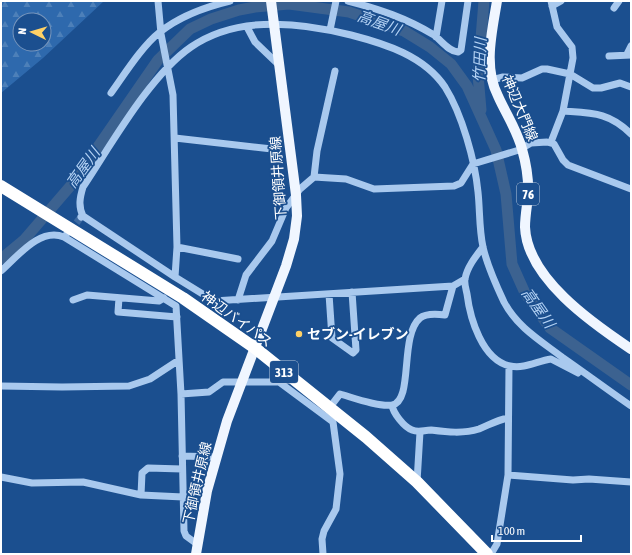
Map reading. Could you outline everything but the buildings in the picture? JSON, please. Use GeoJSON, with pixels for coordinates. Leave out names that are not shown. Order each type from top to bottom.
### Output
{"type":"FeatureCollection","features":[{"type":"Feature","properties":{"kind":"highway","name":"神辺バイパス"},"geometry":{"type":"LineString","coordinates":[[1,186],[31,206],[183,298],[254,348],[309,397],[330,407],[417,482],[487,554]]}},
{"type":"Feature","properties":{"kind":"main road","name":"下御領井原線"},"geometry":{"type":"LineString","coordinates":[[196,549],[207,491],[216,457],[241,382],[294,239],[297,216],[296,195],[271,1]]}},
{"type":"Feature","properties":{"kind":"main road","name":"神辺大門線"},"geometry":{"type":"LineString","coordinates":[[496,1],[490,58],[492,80],[497,96],[507,114],[521,149],[529,186],[525,226],[526,237],[535,259],[549,281],[562,297],[628,345]]}},
{"type":"Feature","properties":{"kind":"street"},"geometry":{"type":"LineString","coordinates":[[158,1],[161,33],[173,95],[177,247],[175,277]]}},
{"type":"Feature","properties":{"kind":"street"},"geometry":{"type":"LineString","coordinates":[[111,93],[128,70],[161,33],[191,13],[230,1]]}},
{"type":"Feature","properties":{"kind":"street"},"geometry":{"type":"LineString","coordinates":[[330,28],[336,1]]}},
{"type":"Feature","properties":{"kind":"street"},"geometry":{"type":"LineString","coordinates":[[348,1],[385,11],[412,22],[436,37],[452,52],[458,52],[461,50],[468,1]]}},
{"type":"Feature","properties":{"kind":"street"},"geometry":{"type":"LineString","coordinates":[[436,37],[442,1]]}},
{"type":"Feature","properties":{"kind":"street"},"geometry":{"type":"LineString","coordinates":[[551,142],[562,111],[573,58],[572,48],[557,27],[552,3],[561,1]]}},
{"type":"Feature","properties":{"kind":"street"},"geometry":{"type":"LineString","coordinates":[[614,8],[618,1]]}},
{"type":"Feature","properties":{"kind":"street"},"geometry":{"type":"LineString","coordinates":[[465,279],[453,286],[214,302],[82,216],[80,205],[83,187],[137,105],[168,66],[180,55],[202,40],[226,31],[274,22],[330,28],[398,51],[432,71],[446,88],[456,110],[474,164],[478,184],[483,247],[504,302],[535,339],[631,406]]}},
{"type":"Feature","properties":{"kind":"street"},"geometry":{"type":"LineString","coordinates":[[247,27],[255,42],[280,66]]}},
{"type":"Feature","properties":{"kind":"street"},"geometry":{"type":"LineString","coordinates":[[609,56],[629,54],[631,46]]}},
{"type":"Feature","properties":{"kind":"street"},"geometry":{"type":"LineString","coordinates":[[492,80],[503,77],[522,78],[542,69],[570,74],[593,88],[601,88],[620,83],[631,87]]}},
{"type":"Feature","properties":{"kind":"street"},"geometry":{"type":"LineString","coordinates":[[238,300],[246,275],[272,241],[286,208],[296,195],[314,177],[319,145],[336,71]]}},
{"type":"Feature","properties":{"kind":"street"},"geometry":{"type":"LineString","coordinates":[[562,111],[608,116],[620,123],[631,134]]}},
{"type":"Feature","properties":{"kind":"street"},"geometry":{"type":"LineString","coordinates":[[174,138],[272,149]]}},
{"type":"Feature","properties":{"kind":"street"},"geometry":{"type":"LineString","coordinates":[[314,177],[346,179],[374,189],[454,186],[460,183],[474,164],[521,149],[537,142],[551,142]]}},
{"type":"Feature","properties":{"kind":"street"},"geometry":{"type":"LineString","coordinates":[[551,142],[568,164],[631,189]]}},
{"type":"Feature","properties":{"kind":"street"},"geometry":{"type":"LineString","coordinates":[[1,271],[39,238],[55,234],[65,236],[176,306],[181,394],[184,531],[196,549]]}},
{"type":"Feature","properties":{"kind":"street"},"geometry":{"type":"LineString","coordinates":[[177,247],[238,260]]}},
{"type":"Feature","properties":{"kind":"street"},"geometry":{"type":"LineString","coordinates":[[483,247],[470,266],[465,279],[471,320],[478,337],[496,359],[509,366],[527,366],[552,358],[578,374],[584,373]]}},
{"type":"Feature","properties":{"kind":"street"},"geometry":{"type":"LineString","coordinates":[[330,407],[340,394],[360,401],[392,405],[402,398],[406,376],[407,350],[413,330],[420,318],[429,315],[445,315],[453,286]]}},
{"type":"Feature","properties":{"kind":"street"},"geometry":{"type":"LineString","coordinates":[[328,294],[332,338],[353,353],[356,350],[352,292]]}},
{"type":"Feature","properties":{"kind":"street"},"geometry":{"type":"LineString","coordinates":[[73,300],[87,295],[159,301],[164,298]]}},
{"type":"Feature","properties":{"kind":"street"},"geometry":{"type":"LineString","coordinates":[[119,298],[118,312],[177,317]]}},
{"type":"Feature","properties":{"kind":"street"},"geometry":{"type":"LineString","coordinates":[[1,386],[129,386],[150,379],[179,360]]}},
{"type":"Feature","properties":{"kind":"street"},"geometry":{"type":"LineString","coordinates":[[491,554],[497,544],[508,474],[509,366]]}},
{"type":"Feature","properties":{"kind":"street"},"geometry":{"type":"LineString","coordinates":[[181,394],[209,392],[223,382],[279,382],[309,397],[333,422],[340,474],[336,508],[324,531],[322,538],[322,554]]}},
{"type":"Feature","properties":{"kind":"street"},"geometry":{"type":"LineString","coordinates":[[392,405],[393,409],[407,427],[420,432],[429,430],[447,433],[466,431],[478,429],[489,423],[508,418]]}},
{"type":"Feature","properties":{"kind":"street"},"geometry":{"type":"LineString","coordinates":[[417,482],[420,432]]}},
{"type":"Feature","properties":{"kind":"street"},"geometry":{"type":"LineString","coordinates":[[182,456],[216,457]]}},
{"type":"Feature","properties":{"kind":"street"},"geometry":{"type":"LineString","coordinates":[[141,495],[142,473],[144,470],[148,468],[182,469]]}},
{"type":"Feature","properties":{"kind":"street"},"geometry":{"type":"LineString","coordinates":[[508,474],[573,480],[589,479],[631,482]]}},
{"type":"Feature","properties":{"kind":"street"},"geometry":{"type":"LineString","coordinates":[[1,477],[32,483],[83,482],[141,495],[183,497]]}},
{"type":"Feature","properties":{"kind":"green space"},"geometry":{"type":"Polygon","coordinates":[[[1,1],[104,1],[52,50],[52,12],[12,12],[12,52],[49,52],[1,93],[1,1]]]}},
{"type":"Feature","properties":{"kind":"waterway","name":"竹田川"},"geometry":{"type":"LineString","coordinates":[[481,110],[478,75],[484,1]]}},
{"type":"Feature","properties":{"kind":"waterway","name":"高屋川"},"geometry":{"type":"LineString","coordinates":[[1,259],[24,240],[73,183],[158,60],[190,29],[211,19],[239,10],[255,7],[289,4],[349,12],[404,31],[430,47],[451,64],[467,86],[496,150],[506,194],[512,264],[525,293],[550,328],[631,385]]}},
{"type":"Feature","properties":{"kind":"tunnel"},"geometry":{"type":"LineString","coordinates":[[70,231],[81,217]]}},
{"type":"Feature","properties":{"kind":"place","name":"セブン-イレブン"},"geometry":{"type":"Point","coordinates":[299,334]}}]}
